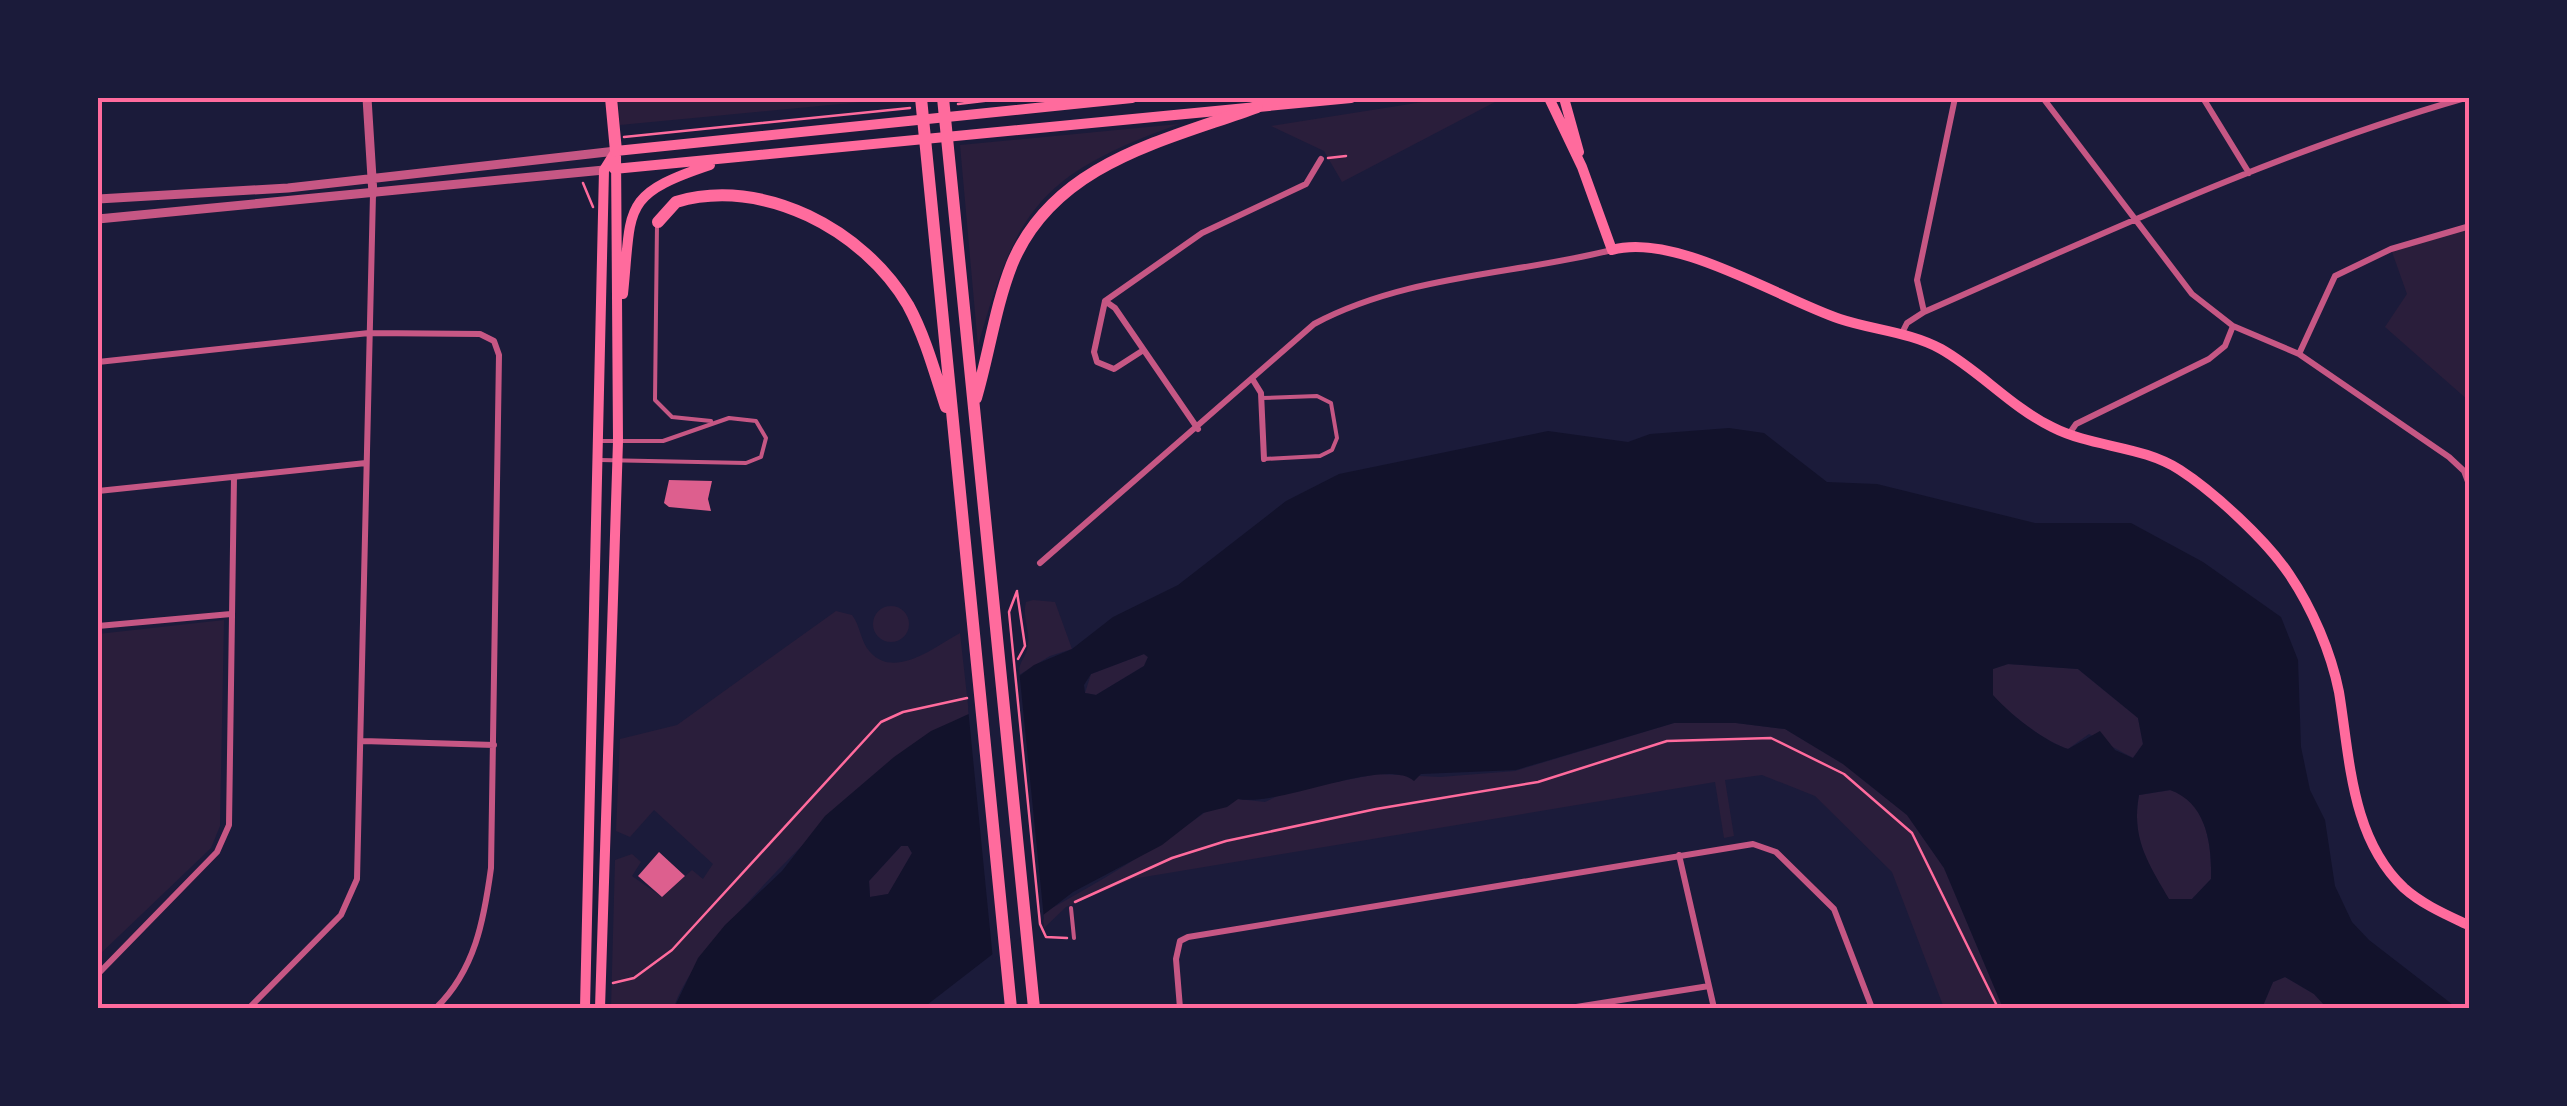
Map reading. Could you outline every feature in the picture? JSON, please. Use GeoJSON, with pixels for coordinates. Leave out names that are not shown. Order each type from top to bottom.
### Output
{"type":"FeatureCollection","features":[{"type":"Feature","properties":{"kind":"highway"},"geometry":{"type":"LineString","coordinates":[[611,98],[616,152]]}},
{"type":"Feature","properties":{"kind":"highway"},"geometry":{"type":"LineString","coordinates":[[921,98],[1010,1008]]}},
{"type":"Feature","properties":{"kind":"highway"},"geometry":{"type":"LineString","coordinates":[[943,98],[1000,670],[1033,927],[1034,1008]]}},
{"type":"Feature","properties":{"kind":"highway"},"geometry":{"type":"LineString","coordinates":[[974,405],[1008,276],[1024,240],[1046,211],[1083,178],[1124,155],[1256,107]]}},
{"type":"Feature","properties":{"kind":"highway"},"geometry":{"type":"LineString","coordinates":[[658,222],[676,202],[726,196],[782,205],[836,231],[880,269],[908,307],[953,427]]}},
{"type":"Feature","properties":{"kind":"main road"},"geometry":{"type":"LineString","coordinates":[[586,1008],[604,170],[616,152],[891,116],[1132,98]]}},
{"type":"Feature","properties":{"kind":"main road"},"geometry":{"type":"LineString","coordinates":[[604,170],[1351,98]]}},
{"type":"Feature","properties":{"kind":"main road"},"geometry":{"type":"LineString","coordinates":[[1549,98],[1582,167]]}},
{"type":"Feature","properties":{"kind":"main road"},"geometry":{"type":"LineString","coordinates":[[1564,98],[1582,167],[1612,250],[1633,246],[1674,254],[1841,319],[1944,351],[2035,417],[2069,434],[2146,454],[2177,468],[2282,564],[2306,603],[2332,667],[2349,772],[2376,848],[2409,893],[2470,926]]}},
{"type":"Feature","properties":{"kind":"main road"},"geometry":{"type":"LineString","coordinates":[[600,1008],[618,441],[616,152]]}},
{"type":"Feature","properties":{"kind":"main road"},"geometry":{"type":"LineString","coordinates":[[619,340],[628,226],[634,208],[666,179],[730,158]]}},
{"type":"Feature","properties":{"kind":"main road"},"geometry":{"type":"LineString","coordinates":[[590,844],[606,845]]}},
{"type":"Feature","properties":{"kind":"street"},"geometry":{"type":"LineString","coordinates":[[248,1008],[341,915],[357,879],[373,194],[367,98]]}},
{"type":"Feature","properties":{"kind":"street"},"geometry":{"type":"LineString","coordinates":[[1924,312],[1918,300],[1917,280],[1954,98]]}},
{"type":"Feature","properties":{"kind":"street"},"geometry":{"type":"LineString","coordinates":[[2043,98],[2192,294],[2234,326],[2300,354],[2449,457],[2464,471],[2470,487]]}},
{"type":"Feature","properties":{"kind":"street"},"geometry":{"type":"LineString","coordinates":[[2203,98],[2249,172]]}},
{"type":"Feature","properties":{"kind":"street"},"geometry":{"type":"LineString","coordinates":[[1901,335],[1905,325],[1924,312],[2134,220],[2372,124],[2466,98]]}},
{"type":"Feature","properties":{"kind":"street"},"geometry":{"type":"LineString","coordinates":[[98,199],[288,188],[616,152]]}},
{"type":"Feature","properties":{"kind":"street"},"geometry":{"type":"LineString","coordinates":[[1142,351],[1114,368],[1097,362],[1094,352],[1105,301],[1202,233],[1306,184],[1321,159]]}},
{"type":"Feature","properties":{"kind":"street"},"geometry":{"type":"LineString","coordinates":[[98,219],[604,170]]}},
{"type":"Feature","properties":{"kind":"street"},"geometry":{"type":"LineString","coordinates":[[288,188],[289,202]]}},
{"type":"Feature","properties":{"kind":"street"},"geometry":{"type":"LineString","coordinates":[[123,198],[125,218]]}},
{"type":"Feature","properties":{"kind":"street"},"geometry":{"type":"LineString","coordinates":[[2300,354],[2335,276],[2390,249],[2470,226]]}},
{"type":"Feature","properties":{"kind":"street"},"geometry":{"type":"LineString","coordinates":[[1040,562],[1198,429],[1305,330],[1346,308],[1464,276],[1612,250]]}},
{"type":"Feature","properties":{"kind":"street"},"geometry":{"type":"LineString","coordinates":[[1105,301],[1198,429]]}},
{"type":"Feature","properties":{"kind":"street"},"geometry":{"type":"LineString","coordinates":[[2069,434],[2076,424],[2209,359],[2225,346],[2234,326]]}},
{"type":"Feature","properties":{"kind":"street"},"geometry":{"type":"LineString","coordinates":[[98,362],[369,333],[480,334],[494,341],[499,355],[491,868],[484,923],[470,959],[436,1008]]}},
{"type":"Feature","properties":{"kind":"street"},"geometry":{"type":"LineString","coordinates":[[1253,380],[1262,398],[1264,459]]}},
{"type":"Feature","properties":{"kind":"street"},"geometry":{"type":"LineString","coordinates":[[98,490],[366,463]]}},
{"type":"Feature","properties":{"kind":"street"},"geometry":{"type":"LineString","coordinates":[[98,972],[217,852],[229,825],[234,477]]}},
{"type":"Feature","properties":{"kind":"street"},"geometry":{"type":"LineString","coordinates":[[98,626],[231,614]]}},
{"type":"Feature","properties":{"kind":"street"},"geometry":{"type":"LineString","coordinates":[[363,741],[494,745]]}},
{"type":"Feature","properties":{"kind":"street"},"geometry":{"type":"LineString","coordinates":[[1180,1008],[1178,944],[1188,937],[1752,844],[1776,852],[1834,909],[1872,1008]]}},
{"type":"Feature","properties":{"kind":"street"},"geometry":{"type":"LineString","coordinates":[[1679,855],[1714,1008]]}},
{"type":"Feature","properties":{"kind":"street"},"geometry":{"type":"LineString","coordinates":[[1570,1008],[1709,986]]}},
{"type":"Feature","properties":{"kind":"lane"},"geometry":{"type":"LineString","coordinates":[[598,460],[746,462],[761,457],[766,438],[756,421],[672,417],[655,400],[658,222]]}},
{"type":"Feature","properties":{"kind":"lane"},"geometry":{"type":"LineString","coordinates":[[1262,398],[1316,396],[1330,404],[1336,414],[1337,438],[1332,450],[1320,456],[1264,459]]}},
{"type":"Feature","properties":{"kind":"lane"},"geometry":{"type":"LineString","coordinates":[[598,441],[667,441],[716,422]]}},
{"type":"Feature","properties":{"kind":"lane"},"geometry":{"type":"LineString","coordinates":[[1071,908],[1071,938]]}},
{"type":"Feature","properties":{"kind":"path"},"geometry":{"type":"LineString","coordinates":[[971,108],[1010,98]]}},
{"type":"Feature","properties":{"kind":"path"},"geometry":{"type":"LineString","coordinates":[[629,136],[891,116]]}},
{"type":"Feature","properties":{"kind":"path"},"geometry":{"type":"LineString","coordinates":[[1321,159],[1346,156]]}},
{"type":"Feature","properties":{"kind":"path"},"geometry":{"type":"LineString","coordinates":[[584,185],[593,212]]}},
{"type":"Feature","properties":{"kind":"path"},"geometry":{"type":"LineString","coordinates":[[1016,659],[1025,646],[1017,591],[1009,608],[1016,659],[1033,927],[1046,938],[1071,938]]}},
{"type":"Feature","properties":{"kind":"path"},"geometry":{"type":"LineString","coordinates":[[614,983],[634,978],[672,950],[881,722],[896,714],[967,698]]}},
{"type":"Feature","properties":{"kind":"path"},"geometry":{"type":"LineString","coordinates":[[1071,908],[1079,899],[1172,858],[1226,841],[1376,808],[1528,784],[1668,741],[1771,738],[1844,774],[1912,833],[1998,1008]]}},
{"type":"Feature","properties":{"kind":"shaded area"},"geometry":{"type":"Polygon","coordinates":[[[618,98],[903,98],[620,125],[618,98]]]}},
{"type":"Feature","properties":{"kind":"shaded area"},"geometry":{"type":"Polygon","coordinates":[[[1448,98],[1494,98],[1495,102],[1342,182],[1324,151],[1271,126],[1448,98]]]}},
{"type":"Feature","properties":{"kind":"shaded area"},"geometry":{"type":"Polygon","coordinates":[[[1179,124],[1095,160],[1065,179],[1042,201],[1007,259],[978,346],[960,145],[1179,124]]]}},
{"type":"Feature","properties":{"kind":"shaded area"},"geometry":{"type":"Polygon","coordinates":[[[2469,226],[2469,401],[2385,327],[2407,294],[2391,249],[2469,226]]]}},
{"type":"Feature","properties":{"kind":"shaded area"},"geometry":{"type":"Polygon","coordinates":[[[1729,428],[1764,433],[1827,482],[1877,484],[2035,523],[2131,523],[2203,562],[2281,617],[2298,660],[2301,747],[2310,790],[2325,820],[2335,886],[2352,922],[2369,940],[2457,1008],[2327,1008],[2314,994],[2285,977],[2273,982],[2262,1008],[2003,1008],[1944,868],[1907,815],[1843,764],[1785,729],[1736,723],[1674,723],[1516,770],[1421,774],[1414,781],[1400,775],[1380,774],[1279,796],[1238,799],[1227,807],[1203,813],[1162,845],[1073,892],[923,1008],[674,1008],[698,958],[725,925],[782,871],[825,816],[894,757],[931,731],[969,714],[1034,665],[1072,649],[1113,617],[1178,585],[1286,501],[1339,474],[1548,431],[1628,442],[1650,434],[1729,428]],[[1144,654],[1091,674],[1084,685],[1085,693],[1096,695],[1144,666],[1148,657],[1144,654]],[[2008,664],[1993,669],[1993,695],[2027,726],[2058,745],[2068,749],[2100,731],[2115,750],[2133,758],[2143,744],[2138,718],[2078,669],[2008,664]],[[2170,790],[2139,795],[2137,824],[2148,862],[2169,899],[2192,899],[2211,879],[2208,839],[2199,815],[2182,796],[2170,790]],[[901,846],[869,881],[870,897],[888,894],[912,853],[908,846],[901,846]]]}},
{"type":"Feature","properties":{"kind":"shaded area"},"geometry":{"type":"Polygon","coordinates":[[[1026,602],[1055,602],[1072,649],[1050,656],[1019,675],[1028,644],[1026,602]]]}},
{"type":"Feature","properties":{"kind":"shaded area"},"geometry":{"type":"Polygon","coordinates":[[[891,606],[904,611],[909,624],[904,637],[891,642],[878,637],[873,624],[878,611],[891,606]]]}},
{"type":"Feature","properties":{"kind":"shaded area"},"geometry":{"type":"Polygon","coordinates":[[[836,611],[852,615],[870,652],[891,663],[915,658],[960,633],[969,714],[896,762],[801,847],[717,938],[688,978],[674,1008],[611,1008],[615,860],[632,854],[641,862],[632,876],[662,897],[692,870],[703,879],[713,864],[654,810],[630,837],[616,831],[620,739],[677,725],[836,611]]]}},
{"type":"Feature","properties":{"kind":"shaded area"},"geometry":{"type":"Polygon","coordinates":[[[224,620],[220,826],[211,848],[98,956],[98,634],[224,620]]]}},
{"type":"Feature","properties":{"kind":"shaded area"},"geometry":{"type":"Polygon","coordinates":[[[1144,654],[1148,657],[1144,666],[1096,695],[1085,693],[1091,674],[1144,654]]]}},
{"type":"Feature","properties":{"kind":"shaded area"},"geometry":{"type":"Polygon","coordinates":[[[2008,664],[2078,669],[2138,718],[2143,744],[2133,758],[2089,734],[2068,749],[2048,740],[1992,695],[1993,669],[2008,664]]]}},
{"type":"Feature","properties":{"kind":"shaded area"},"geometry":{"type":"Polygon","coordinates":[[[1674,723],[1736,723],[1785,729],[1843,764],[1907,815],[1944,868],[2003,1008],[1944,1008],[1892,872],[1815,796],[1762,775],[1725,780],[1734,836],[1724,838],[1715,782],[1132,879],[1066,907],[1044,928],[1043,913],[1207,811],[1238,799],[1265,802],[1288,791],[1378,774],[1440,777],[1515,771],[1674,723]]]}},
{"type":"Feature","properties":{"kind":"shaded area"},"geometry":{"type":"Polygon","coordinates":[[[2171,790],[2193,805],[2208,839],[2211,879],[2192,899],[2169,900],[2139,838],[2139,795],[2171,790]]]}},
{"type":"Feature","properties":{"kind":"shaded area"},"geometry":{"type":"Polygon","coordinates":[[[901,846],[908,846],[912,853],[889,894],[870,897],[869,881],[901,846]]]}},
{"type":"Feature","properties":{"kind":"shaded area"},"geometry":{"type":"Polygon","coordinates":[[[2285,977],[2314,994],[2327,1008],[2262,1008],[2273,982],[2285,977]]]}},
{"type":"Feature","properties":{"kind":"pier"},"geometry":{"type":"Polygon","coordinates":[[[1019,669],[1044,919],[993,960],[968,708],[1019,669]]]}},
{"type":"Feature","properties":{"kind":"building"},"geometry":{"type":"Polygon","coordinates":[[[669,480],[712,481],[708,499],[711,511],[669,507],[664,503],[669,480]]]}},
{"type":"Feature","properties":{"kind":"building"},"geometry":{"type":"Polygon","coordinates":[[[659,852],[685,876],[662,897],[638,876],[659,852]]]}}]}
